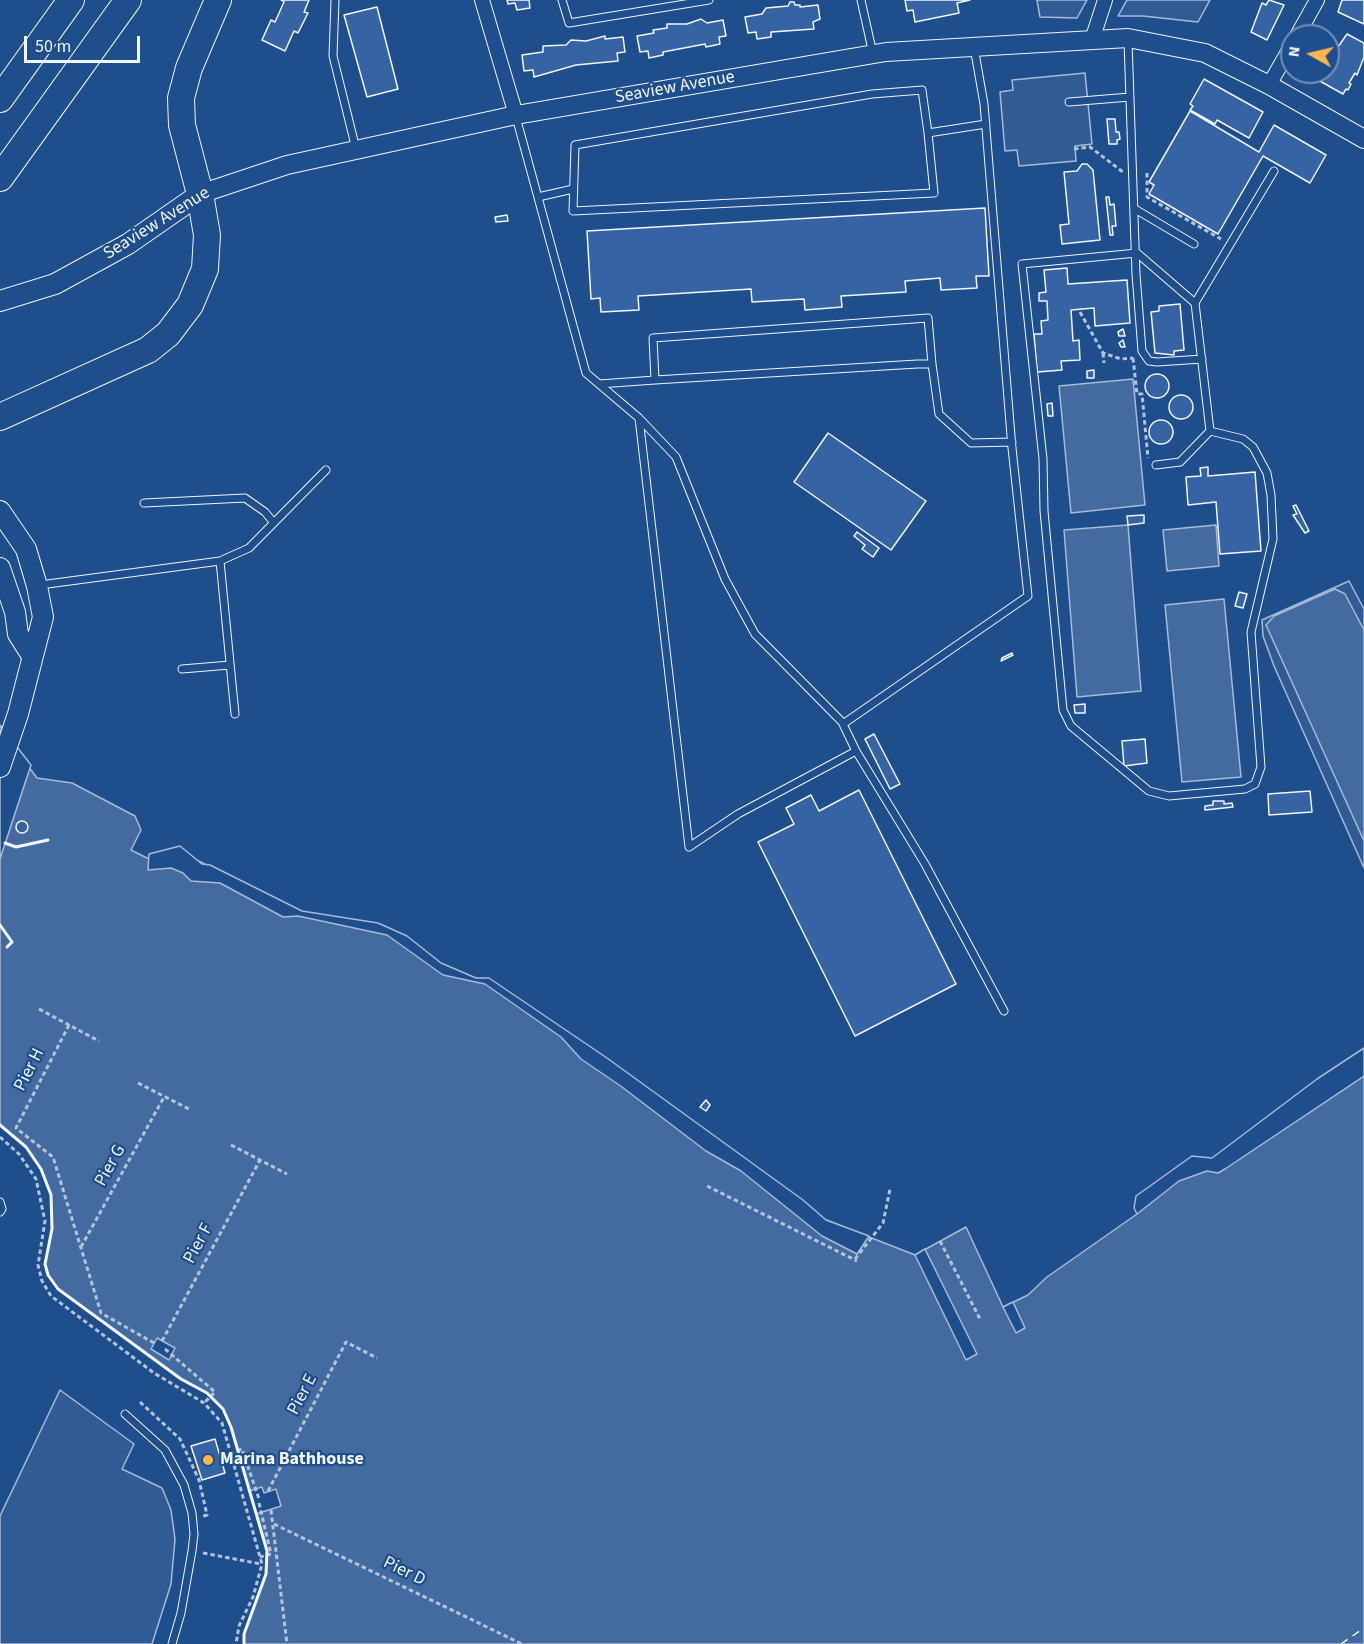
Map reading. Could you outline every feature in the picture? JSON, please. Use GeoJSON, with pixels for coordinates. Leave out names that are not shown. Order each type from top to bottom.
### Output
{"type":"FeatureCollection","features":[{"type":"Feature","properties":{"kind":"highway"},"geometry":{"type":"LineString","coordinates":[[0,99],[71,0]]}},
{"type":"Feature","properties":{"kind":"highway"},"geometry":{"type":"LineString","coordinates":[[0,178],[128,0]]}},
{"type":"Feature","properties":{"kind":"highway"},"geometry":{"type":"LineString","coordinates":[[0,417],[136,356],[158,343],[176,325],[190,305],[205,269],[207,235],[201,194],[183,131],[181,98],[189,68],[218,0]]}},
{"type":"Feature","properties":{"kind":"main road","name":"Seaview Avenue"},"geometry":{"type":"LineString","coordinates":[[0,301],[55,284],[128,244],[201,194]]}},
{"type":"Feature","properties":{"kind":"main road"},"geometry":{"type":"LineString","coordinates":[[0,511],[26,549],[43,617],[18,714],[0,767]]}},
{"type":"Feature","properties":{"kind":"main road"},"geometry":{"type":"LineString","coordinates":[[0,568],[15,612],[18,634],[32,656]]}},
{"type":"Feature","properties":{"kind":"street"},"geometry":{"type":"LineString","coordinates":[[482,0],[516,115]]}},
{"type":"Feature","properties":{"kind":"street"},"geometry":{"type":"LineString","coordinates":[[1092,40],[1105,0]]}},
{"type":"Feature","properties":{"kind":"street"},"geometry":{"type":"LineString","coordinates":[[1304,24],[1317,0]]}},
{"type":"Feature","properties":{"kind":"street","name":"Seaview Avenue"},"geometry":{"type":"LineString","coordinates":[[201,194],[255,174],[356,149],[516,115],[873,54],[1128,38],[1205,54],[1269,85],[1364,139]]}},
{"type":"Feature","properties":{"kind":"street"},"geometry":{"type":"LineString","coordinates":[[1269,85],[1280,66]]}},
{"type":"Feature","properties":{"kind":"lane"},"geometry":{"type":"LineString","coordinates":[[335,0],[333,56],[356,149]]}},
{"type":"Feature","properties":{"kind":"lane"},"geometry":{"type":"LineString","coordinates":[[562,0],[569,24],[709,0]]}},
{"type":"Feature","properties":{"kind":"lane"},"geometry":{"type":"LineString","coordinates":[[861,0],[873,54]]}},
{"type":"Feature","properties":{"kind":"lane"},"geometry":{"type":"LineString","coordinates":[[1128,38],[1136,274],[1144,357],[1157,362],[1202,359]]}},
{"type":"Feature","properties":{"kind":"lane"},"geometry":{"type":"LineString","coordinates":[[843,724],[1028,596],[1012,442],[986,124],[974,47]]}},
{"type":"Feature","properties":{"kind":"lane"},"geometry":{"type":"LineString","coordinates":[[922,90],[928,133],[934,193],[590,212],[573,211],[574,145],[872,94],[922,90]]}},
{"type":"Feature","properties":{"kind":"lane"},"geometry":{"type":"LineString","coordinates":[[1069,102],[1130,97]]}},
{"type":"Feature","properties":{"kind":"lane"},"geometry":{"type":"LineString","coordinates":[[516,115],[586,373],[639,418],[676,457],[725,579],[755,634],[843,724],[856,751],[925,864],[1004,1011]]}},
{"type":"Feature","properties":{"kind":"lane"},"geometry":{"type":"LineString","coordinates":[[928,133],[986,124]]}},
{"type":"Feature","properties":{"kind":"lane"},"geometry":{"type":"LineString","coordinates":[[1210,431],[1196,303],[1274,171]]}},
{"type":"Feature","properties":{"kind":"lane"},"geometry":{"type":"LineString","coordinates":[[538,197],[573,189]]}},
{"type":"Feature","properties":{"kind":"lane"},"geometry":{"type":"LineString","coordinates":[[1135,209],[1194,244]]}},
{"type":"Feature","properties":{"kind":"lane"},"geometry":{"type":"LineString","coordinates":[[1196,303],[1137,253],[1022,264],[1042,459],[1044,511],[1063,710],[1071,726],[1139,784],[1158,795],[1245,789],[1255,784],[1261,767],[1251,632],[1273,539],[1271,495],[1267,473],[1253,447],[1244,439],[1210,431]]}},
{"type":"Feature","properties":{"kind":"lane"},"geometry":{"type":"LineString","coordinates":[[655,380],[653,338],[928,318],[939,414],[971,443],[1012,442]]}},
{"type":"Feature","properties":{"kind":"lane"},"geometry":{"type":"LineString","coordinates":[[599,384],[932,364]]}},
{"type":"Feature","properties":{"kind":"lane"},"geometry":{"type":"LineString","coordinates":[[639,418],[689,847],[738,814],[856,751]]}},
{"type":"Feature","properties":{"kind":"lane"},"geometry":{"type":"LineString","coordinates":[[1152,464],[1180,462],[1210,431]]}},
{"type":"Feature","properties":{"kind":"lane"},"geometry":{"type":"LineString","coordinates":[[37,586],[220,561],[249,548],[326,470]]}},
{"type":"Feature","properties":{"kind":"lane"},"geometry":{"type":"LineString","coordinates":[[144,503],[245,498],[266,512],[274,523]]}},
{"type":"Feature","properties":{"kind":"lane"},"geometry":{"type":"LineString","coordinates":[[220,561],[235,714]]}},
{"type":"Feature","properties":{"kind":"lane"},"geometry":{"type":"LineString","coordinates":[[182,669],[230,665]]}},
{"type":"Feature","properties":{"kind":"lane"},"geometry":{"type":"LineString","coordinates":[[0,1202],[0,1212]]}},
{"type":"Feature","properties":{"kind":"lane"},"geometry":{"type":"LineString","coordinates":[[125,1413],[165,1450],[184,1485],[193,1524],[192,1551],[181,1613],[172,1644]]}},
{"type":"Feature","properties":{"kind":"path"},"geometry":{"type":"LineString","coordinates":[[1074,149],[1090,147],[1125,173]]}},
{"type":"Feature","properties":{"kind":"path"},"geometry":{"type":"LineString","coordinates":[[1142,173],[1149,174],[1147,197],[1230,244]]}},
{"type":"Feature","properties":{"kind":"path"},"geometry":{"type":"LineString","coordinates":[[1080,312],[1103,353],[1104,363]]}},
{"type":"Feature","properties":{"kind":"path"},"geometry":{"type":"LineString","coordinates":[[1103,353],[1121,359],[1144,357]]}},
{"type":"Feature","properties":{"kind":"path"},"geometry":{"type":"LineString","coordinates":[[1133,358],[1137,394],[1142,394],[1152,464]]}},
{"type":"Feature","properties":{"kind":"path"},"geometry":{"type":"LineString","coordinates":[[39,1009],[99,1041]]}},
{"type":"Feature","properties":{"kind":"path","name":"Pier H"},"geometry":{"type":"LineString","coordinates":[[69,1025],[16,1128],[53,1157],[81,1248]]}},
{"type":"Feature","properties":{"kind":"path"},"geometry":{"type":"LineString","coordinates":[[138,1083],[189,1109]]}},
{"type":"Feature","properties":{"kind":"path","name":"Pier G"},"geometry":{"type":"LineString","coordinates":[[81,1248],[165,1097]]}},
{"type":"Feature","properties":{"kind":"path"},"geometry":{"type":"LineString","coordinates":[[0,1137],[19,1154],[36,1179],[45,1221],[38,1265],[42,1281],[51,1296],[154,1373],[204,1403],[222,1423],[262,1564],[253,1596],[239,1626],[236,1644]]}},
{"type":"Feature","properties":{"kind":"path"},"geometry":{"type":"LineString","coordinates":[[231,1145],[287,1174]]}},
{"type":"Feature","properties":{"kind":"path","name":"Pier F"},"geometry":{"type":"LineString","coordinates":[[162,1341],[260,1160]]}},
{"type":"Feature","properties":{"kind":"path"},"geometry":{"type":"LineString","coordinates":[[707,1186],[856,1260],[883,1223],[890,1189]]}},
{"type":"Feature","properties":{"kind":"path"},"geometry":{"type":"LineString","coordinates":[[940,1241],[981,1322]]}},
{"type":"Feature","properties":{"kind":"path"},"geometry":{"type":"LineString","coordinates":[[81,1248],[101,1313],[154,1343]]}},
{"type":"Feature","properties":{"kind":"path","name":"Pier E"},"geometry":{"type":"LineString","coordinates":[[268,1491],[346,1342],[378,1358]]}},
{"type":"Feature","properties":{"kind":"path"},"geometry":{"type":"LineString","coordinates":[[165,1349],[215,1392],[204,1403]]}},
{"type":"Feature","properties":{"kind":"path"},"geometry":{"type":"LineString","coordinates":[[230,1453],[242,1449],[259,1501],[271,1554],[260,1557]]}},
{"type":"Feature","properties":{"kind":"path"},"geometry":{"type":"LineString","coordinates":[[271,1510],[287,1644]]}},
{"type":"Feature","properties":{"kind":"path","name":"Pier D"},"geometry":{"type":"LineString","coordinates":[[274,1524],[522,1644]]}},
{"type":"Feature","properties":{"kind":"path"},"geometry":{"type":"LineString","coordinates":[[192,1551],[262,1564]]}},
{"type":"Feature","properties":{"kind":"shaded area"},"geometry":{"type":"Polygon","coordinates":[[[1037,0],[1087,0],[1077,18],[1040,17],[1037,0]]]}},
{"type":"Feature","properties":{"kind":"shaded area"},"geometry":{"type":"Polygon","coordinates":[[[1127,0],[1210,0],[1198,22],[1143,16],[1118,16],[1127,0]]]}},
{"type":"Feature","properties":{"kind":"shaded area"},"geometry":{"type":"Polygon","coordinates":[[[1085,73],[1092,144],[1075,146],[1076,161],[1019,166],[1017,150],[1005,151],[1000,92],[1013,90],[1012,80],[1085,73]]]}},
{"type":"Feature","properties":{"kind":"shaded area"},"geometry":{"type":"Polygon","coordinates":[[[1133,379],[1145,505],[1071,513],[1059,386],[1133,379]]]}},
{"type":"Feature","properties":{"kind":"shaded area"},"geometry":{"type":"Polygon","coordinates":[[[1128,525],[1141,691],[1077,697],[1064,530],[1128,525]]]}},
{"type":"Feature","properties":{"kind":"shaded area"},"geometry":{"type":"Polygon","coordinates":[[[1216,525],[1219,566],[1167,571],[1163,530],[1216,525]]]}},
{"type":"Feature","properties":{"kind":"shaded area"},"geometry":{"type":"Polygon","coordinates":[[[1349,581],[1364,609],[1364,868],[1274,666],[1263,636],[1262,620],[1349,581]]]}},
{"type":"Feature","properties":{"kind":"shaded area"},"geometry":{"type":"Polygon","coordinates":[[[1335,589],[1345,594],[1364,630],[1364,841],[1266,625],[1274,616],[1335,589]]]}},
{"type":"Feature","properties":{"kind":"shaded area"},"geometry":{"type":"Polygon","coordinates":[[[1224,599],[1241,777],[1182,782],[1165,605],[1224,599]]]}},
{"type":"Feature","properties":{"kind":"shaded area"},"geometry":{"type":"Polygon","coordinates":[[[0,728],[37,778],[72,783],[135,816],[141,830],[131,850],[147,858],[187,855],[301,914],[377,926],[440,965],[475,981],[488,981],[605,1060],[826,1220],[915,1255],[966,1227],[1003,1307],[1028,1295],[1047,1277],[1137,1214],[1137,1199],[1213,1161],[1364,1051],[1364,1644],[244,1644],[244,1634],[266,1574],[267,1551],[231,1427],[223,1409],[207,1393],[180,1379],[58,1289],[48,1275],[45,1264],[52,1229],[51,1195],[41,1169],[26,1147],[0,1125],[0,728]]]}},
{"type":"Feature","properties":{"kind":"shaded area"},"geometry":{"type":"Polygon","coordinates":[[[60,1390],[134,1444],[122,1469],[162,1488],[171,1510],[175,1539],[171,1584],[152,1644],[0,1644],[0,1516],[60,1390]]]}},
{"type":"Feature","properties":{"kind":"pier"},"geometry":{"type":"Polygon","coordinates":[[[0,725],[31,765],[0,859],[0,725]]]}},
{"type":"Feature","properties":{"kind":"pier"},"geometry":{"type":"Polygon","coordinates":[[[180,846],[202,864],[210,865],[302,911],[378,923],[407,936],[441,963],[476,978],[489,978],[607,1058],[803,1200],[826,1220],[869,1236],[857,1254],[822,1236],[741,1171],[706,1151],[581,1059],[561,1037],[485,984],[443,975],[387,935],[298,916],[283,917],[220,883],[191,881],[183,873],[171,868],[148,870],[149,854],[180,846]]]}},
{"type":"Feature","properties":{"kind":"pier"},"geometry":{"type":"Polygon","coordinates":[[[1364,1048],[1364,1076],[1225,1169],[1218,1173],[1207,1171],[1179,1181],[1137,1214],[1134,1208],[1136,1196],[1192,1156],[1212,1158],[1317,1079],[1364,1048]]]}},
{"type":"Feature","properties":{"kind":"pier"},"geometry":{"type":"Polygon","coordinates":[[[925,1249],[977,1354],[966,1360],[915,1255],[925,1249]]]}},
{"type":"Feature","properties":{"kind":"pier"},"geometry":{"type":"Polygon","coordinates":[[[1013,1302],[1025,1328],[1016,1333],[1003,1307],[1013,1302]]]}},
{"type":"Feature","properties":{"kind":"pier"},"geometry":{"type":"Polygon","coordinates":[[[157,1338],[175,1348],[169,1360],[151,1349],[157,1338]]]}},
{"type":"Feature","properties":{"kind":"pier"},"geometry":{"type":"Polygon","coordinates":[[[262,1487],[264,1493],[276,1489],[281,1506],[256,1514],[249,1491],[262,1487]]]}},
{"type":"Feature","properties":{"kind":"building"},"geometry":{"type":"Polygon","coordinates":[[[281,0],[309,0],[304,12],[308,13],[298,33],[294,31],[285,51],[262,40],[271,20],[275,22],[284,2],[281,0]]]}},
{"type":"Feature","properties":{"kind":"building"},"geometry":{"type":"Polygon","coordinates":[[[507,0],[529,0],[530,8],[517,10],[515,3],[508,4],[507,0]]]}},
{"type":"Feature","properties":{"kind":"building"},"geometry":{"type":"Polygon","coordinates":[[[905,0],[970,0],[957,3],[959,13],[915,22],[913,10],[907,11],[905,0]]]}},
{"type":"Feature","properties":{"kind":"building"},"geometry":{"type":"Polygon","coordinates":[[[1269,0],[1284,5],[1267,40],[1251,32],[1262,3],[1266,5],[1269,0]]]}},
{"type":"Feature","properties":{"kind":"building"},"geometry":{"type":"Polygon","coordinates":[[[1342,0],[1364,0],[1364,24],[1338,12],[1342,0]]]}},
{"type":"Feature","properties":{"kind":"building"},"geometry":{"type":"Polygon","coordinates":[[[790,2],[800,7],[818,5],[820,19],[813,22],[814,29],[771,32],[771,37],[757,39],[756,32],[748,33],[745,17],[762,14],[766,8],[788,6],[790,2]]]}},
{"type":"Feature","properties":{"kind":"building"},"geometry":{"type":"Polygon","coordinates":[[[377,7],[398,89],[367,97],[344,15],[377,7]]]}},
{"type":"Feature","properties":{"kind":"building"},"geometry":{"type":"Polygon","coordinates":[[[701,19],[707,23],[723,20],[726,36],[719,37],[720,44],[706,47],[705,44],[663,52],[663,55],[649,58],[648,51],[640,52],[637,36],[667,28],[667,24],[687,24],[701,19]]]}},
{"type":"Feature","properties":{"kind":"building"},"geometry":{"type":"Polygon","coordinates":[[[1347,34],[1364,43],[1364,57],[1357,75],[1355,73],[1348,90],[1346,89],[1343,94],[1325,84],[1340,84],[1340,44],[1347,34]]]}},
{"type":"Feature","properties":{"kind":"building"},"geometry":{"type":"Polygon","coordinates":[[[605,36],[605,39],[623,37],[625,52],[617,53],[618,61],[576,65],[534,77],[533,70],[524,71],[522,55],[543,52],[543,46],[566,45],[571,40],[586,41],[605,36]]]}},
{"type":"Feature","properties":{"kind":"building"},"geometry":{"type":"Polygon","coordinates":[[[1204,79],[1263,112],[1249,138],[1217,120],[1215,124],[1190,110],[1193,106],[1190,104],[1204,79]]]}},
{"type":"Feature","properties":{"kind":"building"},"geometry":{"type":"Polygon","coordinates":[[[1190,111],[1259,152],[1274,125],[1326,155],[1310,183],[1263,156],[1218,234],[1149,194],[1154,185],[1149,182],[1190,111]]]}},
{"type":"Feature","properties":{"kind":"building"},"geometry":{"type":"Polygon","coordinates":[[[1107,119],[1115,119],[1116,132],[1119,132],[1120,139],[1117,140],[1117,144],[1109,144],[1107,119]]]}},
{"type":"Feature","properties":{"kind":"building"},"geometry":{"type":"Polygon","coordinates":[[[1082,164],[1087,164],[1093,170],[1100,240],[1062,244],[1060,225],[1069,224],[1064,172],[1077,171],[1082,164]]]}},
{"type":"Feature","properties":{"kind":"building"},"geometry":{"type":"Polygon","coordinates":[[[1106,197],[1109,197],[1110,205],[1114,204],[1116,226],[1112,226],[1113,235],[1110,235],[1106,197]]]}},
{"type":"Feature","properties":{"kind":"building"},"geometry":{"type":"Polygon","coordinates":[[[985,208],[989,276],[976,276],[977,288],[941,290],[940,278],[905,281],[906,292],[841,296],[842,307],[805,310],[804,299],[752,302],[751,289],[638,296],[639,310],[601,312],[600,298],[591,299],[587,231],[985,208]]]}},
{"type":"Feature","properties":{"kind":"building"},"geometry":{"type":"Polygon","coordinates":[[[507,215],[508,221],[496,222],[495,217],[507,215]]]}},
{"type":"Feature","properties":{"kind":"building"},"geometry":{"type":"Polygon","coordinates":[[[1067,268],[1068,284],[1127,280],[1130,323],[1095,326],[1094,308],[1071,310],[1073,341],[1079,340],[1080,360],[1061,361],[1062,370],[1037,372],[1034,334],[1042,334],[1041,321],[1048,320],[1047,301],[1039,301],[1039,293],[1046,292],[1044,270],[1067,268]]]}},
{"type":"Feature","properties":{"kind":"building"},"geometry":{"type":"Polygon","coordinates":[[[1180,304],[1184,350],[1174,351],[1174,355],[1155,353],[1151,312],[1159,311],[1159,306],[1180,304]]]}},
{"type":"Feature","properties":{"kind":"building"},"geometry":{"type":"Polygon","coordinates":[[[1123,329],[1125,336],[1119,336],[1118,332],[1123,329]]]}},
{"type":"Feature","properties":{"kind":"building"},"geometry":{"type":"Polygon","coordinates":[[[1123,340],[1125,347],[1121,347],[1119,343],[1123,340]]]}},
{"type":"Feature","properties":{"kind":"building"},"geometry":{"type":"Polygon","coordinates":[[[1094,370],[1094,378],[1087,378],[1087,371],[1094,370]]]}},
{"type":"Feature","properties":{"kind":"building"},"geometry":{"type":"Polygon","coordinates":[[[1157,374],[1166,377],[1169,386],[1166,395],[1157,398],[1148,395],[1145,386],[1148,377],[1157,374]]]}},
{"type":"Feature","properties":{"kind":"building"},"geometry":{"type":"Polygon","coordinates":[[[1181,395],[1190,398],[1193,407],[1190,416],[1181,419],[1172,416],[1169,407],[1172,398],[1181,395]]]}},
{"type":"Feature","properties":{"kind":"building"},"geometry":{"type":"Polygon","coordinates":[[[1052,403],[1053,416],[1048,416],[1047,404],[1052,403]]]}},
{"type":"Feature","properties":{"kind":"building"},"geometry":{"type":"Polygon","coordinates":[[[1161,420],[1170,423],[1173,432],[1170,441],[1161,444],[1152,441],[1149,432],[1152,423],[1161,420]]]}},
{"type":"Feature","properties":{"kind":"building"},"geometry":{"type":"Polygon","coordinates":[[[828,433],[926,501],[891,550],[794,482],[828,433]]]}},
{"type":"Feature","properties":{"kind":"building"},"geometry":{"type":"Polygon","coordinates":[[[1208,467],[1208,476],[1255,472],[1261,551],[1220,554],[1216,502],[1188,505],[1186,477],[1201,476],[1200,468],[1208,467]]]}},
{"type":"Feature","properties":{"kind":"building"},"geometry":{"type":"Polygon","coordinates":[[[1296,505],[1309,531],[1305,533],[1293,515],[1297,514],[1293,506],[1296,505]]]}},
{"type":"Feature","properties":{"kind":"building"},"geometry":{"type":"Polygon","coordinates":[[[1144,515],[1144,523],[1128,525],[1127,516],[1144,515]]]}},
{"type":"Feature","properties":{"kind":"building"},"geometry":{"type":"Polygon","coordinates":[[[857,532],[879,548],[873,557],[862,549],[865,545],[854,536],[857,532]]]}},
{"type":"Feature","properties":{"kind":"building"},"geometry":{"type":"Polygon","coordinates":[[[1239,592],[1247,594],[1243,608],[1235,606],[1239,592]]]}},
{"type":"Feature","properties":{"kind":"building"},"geometry":{"type":"Polygon","coordinates":[[[1012,653],[1013,655],[1001,661],[1002,658],[1012,653]]]}},
{"type":"Feature","properties":{"kind":"building"},"geometry":{"type":"Polygon","coordinates":[[[1085,704],[1085,713],[1075,713],[1074,705],[1085,704]]]}},
{"type":"Feature","properties":{"kind":"building"},"geometry":{"type":"Polygon","coordinates":[[[874,734],[900,784],[890,789],[865,739],[874,734]]]}},
{"type":"Feature","properties":{"kind":"building"},"geometry":{"type":"Polygon","coordinates":[[[1145,739],[1147,763],[1124,766],[1122,741],[1145,739]]]}},
{"type":"Feature","properties":{"kind":"building"},"geometry":{"type":"Polygon","coordinates":[[[859,790],[956,984],[855,1036],[758,842],[794,824],[786,808],[811,795],[819,811],[859,790]]]}},
{"type":"Feature","properties":{"kind":"building"},"geometry":{"type":"Polygon","coordinates":[[[1310,791],[1312,812],[1269,815],[1268,794],[1310,791]]]}},
{"type":"Feature","properties":{"kind":"building"},"geometry":{"type":"Polygon","coordinates":[[[1213,801],[1224,801],[1224,804],[1232,803],[1233,807],[1205,810],[1205,806],[1213,805],[1213,801]]]}},
{"type":"Feature","properties":{"kind":"building"},"geometry":{"type":"Polygon","coordinates":[[[24,821],[28,827],[24,833],[20,833],[16,825],[24,821]]]}},
{"type":"Feature","properties":{"kind":"building"},"geometry":{"type":"Polygon","coordinates":[[[706,1100],[710,1105],[706,1111],[700,1107],[706,1100]]]}},
{"type":"Feature","properties":{"kind":"building","name":"Marina Bathhouse"},"geometry":{"type":"Polygon","coordinates":[[[215,1439],[225,1473],[202,1480],[191,1446],[215,1439]]]}},
{"type":"Feature","properties":{"kind":"ferry route"},"geometry":{"type":"LineString","coordinates":[[1341,1644],[1364,1628]]}},
{"type":"Feature","properties":{"kind":"wall"},"geometry":{"type":"LineString","coordinates":[[5,843],[16,847],[48,840]]}},
{"type":"Feature","properties":{"kind":"wall"},"geometry":{"type":"LineString","coordinates":[[0,925],[12,942],[7,947]]}},
{"type":"Feature","properties":{"kind":"wall"},"geometry":{"type":"LineString","coordinates":[[0,1125],[26,1147],[41,1169],[51,1195],[52,1229],[45,1264],[48,1275],[58,1289],[181,1379],[207,1393],[223,1409],[231,1427],[267,1551],[266,1574],[244,1634],[244,1644]]}},
{"type":"Feature","properties":{"kind":"place","name":"Marina Bathhouse"},"geometry":{"type":"Point","coordinates":[208,1460]}}]}
